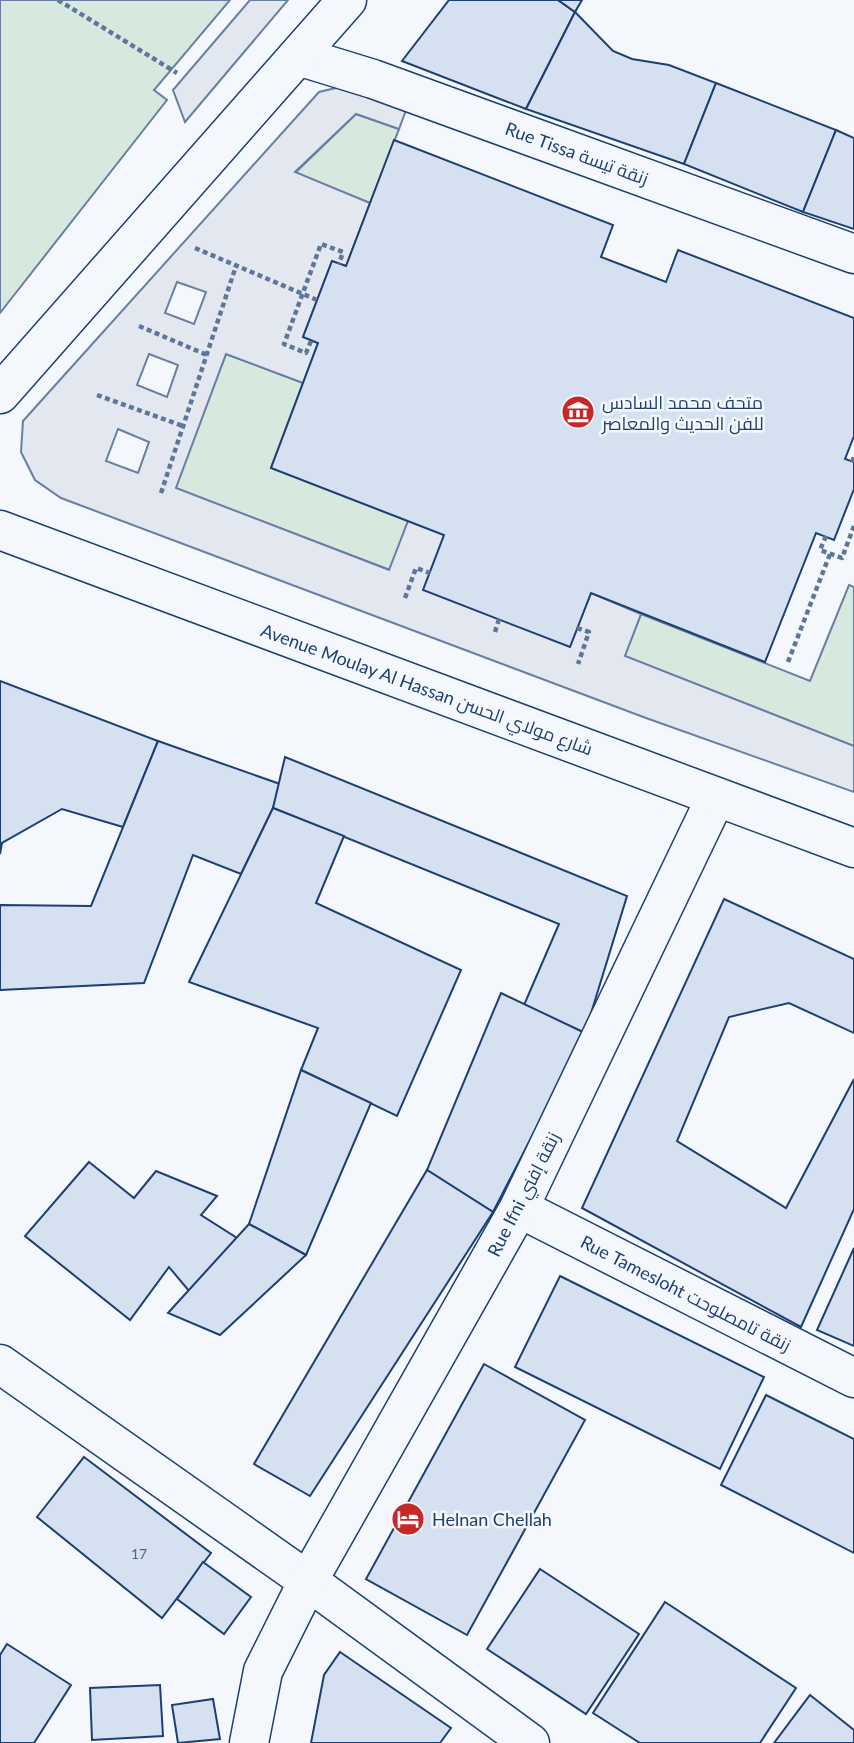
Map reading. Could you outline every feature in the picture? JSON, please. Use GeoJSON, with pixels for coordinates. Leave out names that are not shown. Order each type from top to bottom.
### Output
{"type":"FeatureCollection","features":[{"type":"Feature","properties":{"kind":"street"},"geometry":{"type":"LineString","coordinates":[[0,394],[347,0]]}},
{"type":"Feature","properties":{"kind":"street","name":"Rue Tissa زنقة تيسة"},"geometry":{"type":"LineString","coordinates":[[298,56],[373,79],[854,254]]}},
{"type":"Feature","properties":{"kind":"street","name":"Avenue Moulay Al Hassan شارع مولاي الحسن"},"geometry":{"type":"LineString","coordinates":[[0,530],[854,848]]}},
{"type":"Feature","properties":{"kind":"street","name":"Rue Ifni زنقة إفني"},"geometry":{"type":"LineString","coordinates":[[248,1743],[263,1671],[308,1581],[519,1208],[716,797]]}},
{"type":"Feature","properties":{"kind":"street","name":"Rue Tamesloht زنقة تامصلوحت"},"geometry":{"type":"LineString","coordinates":[[519,1208],[854,1378]]}},
{"type":"Feature","properties":{"kind":"street"},"geometry":{"type":"LineString","coordinates":[[0,1364],[308,1581],[530,1743]]}},
{"type":"Feature","properties":{"kind":"path"},"geometry":{"type":"LineString","coordinates":[[58,0],[177,73]]}},
{"type":"Feature","properties":{"kind":"path"},"geometry":{"type":"LineString","coordinates":[[311,341],[306,353],[284,344],[321,244],[343,252],[339,264]]}},
{"type":"Feature","properties":{"kind":"path"},"geometry":{"type":"LineString","coordinates":[[195,248],[317,300]]}},
{"type":"Feature","properties":{"kind":"path"},"geometry":{"type":"LineString","coordinates":[[161,494],[236,266]]}},
{"type":"Feature","properties":{"kind":"path"},"geometry":{"type":"LineString","coordinates":[[139,326],[207,355]]}},
{"type":"Feature","properties":{"kind":"path"},"geometry":{"type":"LineString","coordinates":[[97,395],[183,426]]}},
{"type":"Feature","properties":{"kind":"path"},"geometry":{"type":"LineString","coordinates":[[825,536],[820,550],[842,558],[854,526]]}},
{"type":"Feature","properties":{"kind":"path"},"geometry":{"type":"LineString","coordinates":[[788,662],[830,554]]}},
{"type":"Feature","properties":{"kind":"path"},"geometry":{"type":"LineString","coordinates":[[405,598],[416,568],[430,573]]}},
{"type":"Feature","properties":{"kind":"path"},"geometry":{"type":"LineString","coordinates":[[495,632],[499,619]]}},
{"type":"Feature","properties":{"kind":"path"},"geometry":{"type":"LineString","coordinates":[[577,628],[589,632],[578,664]]}},
{"type":"Feature","properties":{"kind":"shaded area"},"geometry":{"type":"Polygon","coordinates":[[[0,0],[230,0],[154,90],[167,100],[0,313],[0,0]]]}},
{"type":"Feature","properties":{"kind":"shaded area"},"geometry":{"type":"Polygon","coordinates":[[[250,0],[288,0],[185,122],[173,90],[250,0]]]}},
{"type":"Feature","properties":{"kind":"shaded area"},"geometry":{"type":"Polygon","coordinates":[[[357,83],[409,102],[399,129],[356,114],[295,172],[370,203],[346,266],[332,261],[303,337],[318,343],[303,383],[226,354],[176,488],[389,570],[408,521],[444,535],[570,646],[591,593],[641,614],[625,656],[854,746],[854,792],[646,718],[61,498],[35,480],[21,452],[23,421],[319,92],[357,83]],[[177,282],[165,313],[194,324],[206,292],[177,282]],[[149,354],[137,385],[167,397],[178,365],[149,354]],[[118,429],[106,461],[138,473],[149,442],[118,429]]]}},
{"type":"Feature","properties":{"kind":"shaded area"},"geometry":{"type":"Polygon","coordinates":[[[356,114],[399,129],[370,203],[295,173],[356,114]]]}},
{"type":"Feature","properties":{"kind":"shaded area"},"geometry":{"type":"Polygon","coordinates":[[[226,354],[303,383],[271,468],[408,521],[390,570],[175,488],[226,354]]]}},
{"type":"Feature","properties":{"kind":"shaded area"},"geometry":{"type":"Polygon","coordinates":[[[849,585],[854,587],[854,746],[624,656],[641,614],[810,681],[849,585]]]}},
{"type":"Feature","properties":{"kind":"building"},"geometry":{"type":"Polygon","coordinates":[[[449,0],[558,0],[575,12],[526,109],[402,61],[449,0]]]}},
{"type":"Feature","properties":{"kind":"building"},"geometry":{"type":"Polygon","coordinates":[[[558,0],[582,0],[575,12],[558,0]]]}},
{"type":"Feature","properties":{"kind":"building"},"geometry":{"type":"Polygon","coordinates":[[[575,12],[613,51],[632,59],[669,65],[716,83],[684,164],[526,109],[575,12]]]}},
{"type":"Feature","properties":{"kind":"building"},"geometry":{"type":"Polygon","coordinates":[[[716,83],[836,130],[803,212],[684,164],[716,83]]]}},
{"type":"Feature","properties":{"kind":"building"},"geometry":{"type":"Polygon","coordinates":[[[836,130],[854,138],[854,229],[803,212],[836,130]]]}},
{"type":"Feature","properties":{"kind":"building"},"geometry":{"type":"Polygon","coordinates":[[[394,140],[613,225],[601,257],[666,282],[678,250],[854,318],[854,436],[845,459],[854,462],[854,489],[834,540],[816,533],[765,662],[591,593],[570,647],[423,590],[444,535],[271,468],[318,343],[303,337],[332,261],[346,266],[394,140]]]}},
{"type":"Feature","properties":{"kind":"building"},"geometry":{"type":"Polygon","coordinates":[[[0,681],[158,741],[123,827],[62,809],[2,843],[0,854],[0,681]]]}},
{"type":"Feature","properties":{"kind":"building"},"geometry":{"type":"Polygon","coordinates":[[[158,741],[280,784],[273,808],[241,874],[193,855],[144,983],[0,990],[0,905],[91,906],[158,741]]]}},
{"type":"Feature","properties":{"kind":"building"},"geometry":{"type":"Polygon","coordinates":[[[285,757],[627,896],[585,1033],[524,1005],[559,924],[273,808],[285,757]]]}},
{"type":"Feature","properties":{"kind":"building"},"geometry":{"type":"Polygon","coordinates":[[[273,808],[344,836],[316,903],[461,970],[397,1116],[301,1070],[318,1028],[189,982],[273,808]]]}},
{"type":"Feature","properties":{"kind":"building"},"geometry":{"type":"Polygon","coordinates":[[[724,899],[854,959],[854,1033],[789,1003],[729,1017],[677,1141],[786,1208],[854,1079],[854,1209],[801,1327],[582,1208],[724,899]]]}},
{"type":"Feature","properties":{"kind":"building"},"geometry":{"type":"Polygon","coordinates":[[[501,993],[585,1033],[493,1212],[427,1170],[501,993]]]}},
{"type":"Feature","properties":{"kind":"building"},"geometry":{"type":"Polygon","coordinates":[[[301,1070],[371,1103],[306,1255],[249,1224],[301,1070]]]}},
{"type":"Feature","properties":{"kind":"building"},"geometry":{"type":"Polygon","coordinates":[[[89,1162],[134,1198],[156,1171],[217,1196],[201,1215],[237,1238],[189,1291],[169,1267],[130,1320],[25,1236],[89,1162]]]}},
{"type":"Feature","properties":{"kind":"building"},"geometry":{"type":"Polygon","coordinates":[[[427,1170],[493,1212],[310,1496],[254,1464],[427,1170]]]}},
{"type":"Feature","properties":{"kind":"building"},"geometry":{"type":"Polygon","coordinates":[[[249,1224],[306,1255],[220,1335],[168,1313],[249,1224]]]}},
{"type":"Feature","properties":{"kind":"building"},"geometry":{"type":"Polygon","coordinates":[[[854,1248],[854,1346],[817,1330],[854,1248]]]}},
{"type":"Feature","properties":{"kind":"building"},"geometry":{"type":"Polygon","coordinates":[[[560,1276],[764,1377],[720,1469],[515,1367],[560,1276]]]}},
{"type":"Feature","properties":{"kind":"building"},"geometry":{"type":"Polygon","coordinates":[[[484,1364],[585,1420],[467,1635],[366,1579],[484,1364]]]}},
{"type":"Feature","properties":{"kind":"building"},"geometry":{"type":"Polygon","coordinates":[[[766,1395],[854,1439],[854,1553],[721,1485],[766,1395]]]}},
{"type":"Feature","properties":{"kind":"building"},"geometry":{"type":"Polygon","coordinates":[[[84,1457],[211,1553],[162,1618],[37,1517],[84,1457]]]}},
{"type":"Feature","properties":{"kind":"building"},"geometry":{"type":"Polygon","coordinates":[[[203,1562],[251,1597],[224,1634],[177,1599],[203,1562]]]}},
{"type":"Feature","properties":{"kind":"building"},"geometry":{"type":"Polygon","coordinates":[[[540,1569],[639,1634],[586,1714],[487,1649],[540,1569]]]}},
{"type":"Feature","properties":{"kind":"building"},"geometry":{"type":"Polygon","coordinates":[[[665,1602],[796,1688],[760,1743],[640,1743],[593,1713],[665,1602]]]}},
{"type":"Feature","properties":{"kind":"building"},"geometry":{"type":"Polygon","coordinates":[[[7,1644],[71,1685],[34,1743],[0,1743],[0,1655],[7,1644]]]}},
{"type":"Feature","properties":{"kind":"building"},"geometry":{"type":"Polygon","coordinates":[[[340,1652],[451,1728],[440,1743],[311,1743],[324,1675],[340,1652]]]}},
{"type":"Feature","properties":{"kind":"building"},"geometry":{"type":"Polygon","coordinates":[[[160,1685],[163,1736],[92,1740],[90,1688],[160,1685]]]}},
{"type":"Feature","properties":{"kind":"building"},"geometry":{"type":"Polygon","coordinates":[[[810,1695],[854,1730],[854,1743],[774,1743],[810,1695]]]}},
{"type":"Feature","properties":{"kind":"building"},"geometry":{"type":"Polygon","coordinates":[[[213,1699],[220,1739],[178,1743],[172,1705],[213,1699]]]}},
{"type":"Feature","properties":{"kind":"place","name":"متحف محمد السادس للفن الحديث والمعاصر"},"geometry":{"type":"Point","coordinates":[578,412]}},
{"type":"Feature","properties":{"kind":"place","name":"Helnan Chellah"},"geometry":{"type":"Point","coordinates":[408,1519]}}]}
